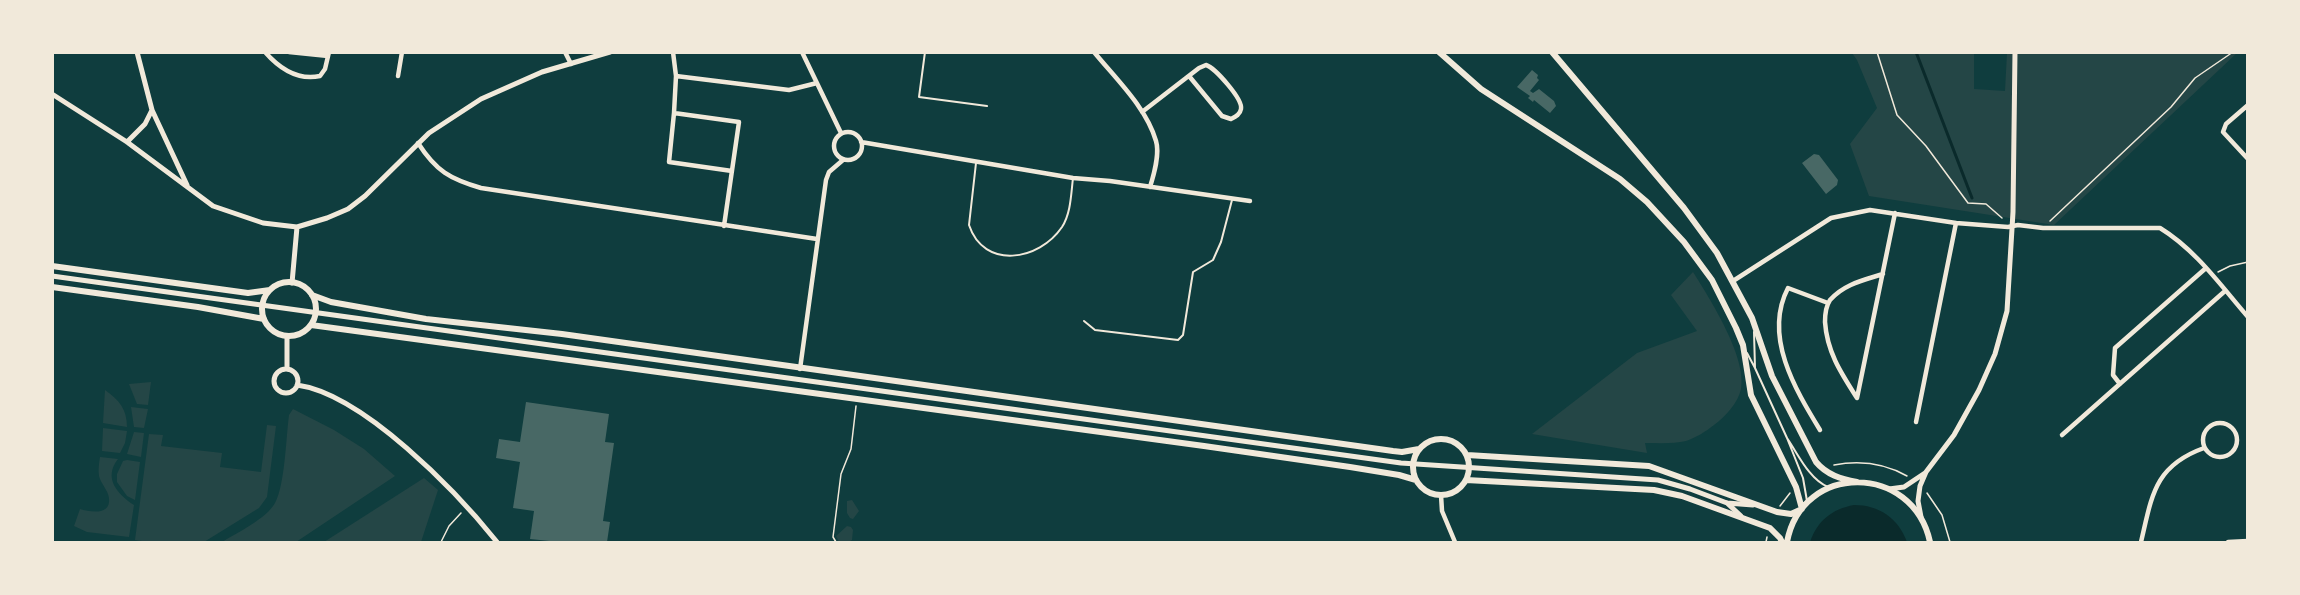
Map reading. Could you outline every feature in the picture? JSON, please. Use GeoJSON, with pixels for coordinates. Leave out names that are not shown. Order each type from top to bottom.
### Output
{"type":"FeatureCollection","features":[{"type":"Feature","properties":{"kind":"main road"},"geometry":{"type":"LineString","coordinates":[[1439,52],[1481,89],[1603,166],[1647,202],[1684,242],[1712,280],[1725,304],[1743,345],[1751,395],[1804,506]]}},
{"type":"Feature","properties":{"kind":"main road"},"geometry":{"type":"LineString","coordinates":[[1552,52],[1691,216],[1717,253],[1748,311],[1773,378],[1812,456],[1828,473],[1840,479],[1877,484],[1889,489],[1909,503],[1921,518],[1930,543]]}},
{"type":"Feature","properties":{"kind":"main road"},"geometry":{"type":"LineString","coordinates":[[52,266],[248,293],[270,290]]}},
{"type":"Feature","properties":{"kind":"main road"},"geometry":{"type":"LineString","coordinates":[[311,325],[819,392],[857,400],[1306,460],[1399,475],[1416,480],[1426,491],[1441,495],[1455,491],[1466,480],[1469,469],[1467,455],[1457,443],[1443,438],[1430,441],[1419,449],[1402,452],[1372,448],[562,334],[426,319],[331,302],[312,296],[300,285],[292,282],[276,285],[270,290],[262,305],[264,319],[273,331],[287,336],[304,332],[319,313],[312,296]]}},
{"type":"Feature","properties":{"kind":"main road"},"geometry":{"type":"LineString","coordinates":[[52,287],[198,307],[264,319]]}},
{"type":"Feature","properties":{"kind":"main road"},"geometry":{"type":"LineString","coordinates":[[1416,480],[1413,464],[1419,449]]}},
{"type":"Feature","properties":{"kind":"main road"},"geometry":{"type":"LineString","coordinates":[[1467,455],[1649,466],[1712,487],[1753,505],[1791,514],[1831,487],[1857,482]]}},
{"type":"Feature","properties":{"kind":"main road"},"geometry":{"type":"LineString","coordinates":[[1466,480],[1654,490],[1682,496],[1770,528],[1782,543]]}},
{"type":"Feature","properties":{"kind":"main road"},"geometry":{"type":"LineString","coordinates":[[1786,543],[1791,526],[1804,506]]}},
{"type":"Feature","properties":{"kind":"street"},"geometry":{"type":"LineString","coordinates":[[137,52],[152,110],[187,187]]}},
{"type":"Feature","properties":{"kind":"street"},"geometry":{"type":"LineString","coordinates":[[264,52],[277,66],[291,74],[312,78],[320,76],[325,69],[328,54],[289,52]]}},
{"type":"Feature","properties":{"kind":"street"},"geometry":{"type":"LineString","coordinates":[[398,76],[402,52]]}},
{"type":"Feature","properties":{"kind":"street"},"geometry":{"type":"LineString","coordinates":[[565,52],[571,63]]}},
{"type":"Feature","properties":{"kind":"street"},"geometry":{"type":"LineString","coordinates":[[52,94],[127,142],[213,206],[263,223],[297,226],[327,218],[348,209],[429,133],[481,99],[542,72],[610,52]]}},
{"type":"Feature","properties":{"kind":"street"},"geometry":{"type":"LineString","coordinates":[[673,52],[676,76],[669,162],[732,171]]}},
{"type":"Feature","properties":{"kind":"street"},"geometry":{"type":"LineString","coordinates":[[802,52],[841,133]]}},
{"type":"Feature","properties":{"kind":"street"},"geometry":{"type":"LineString","coordinates":[[1094,52],[1142,112],[1157,143],[1154,174],[1150,187]]}},
{"type":"Feature","properties":{"kind":"street"},"geometry":{"type":"LineString","coordinates":[[1889,489],[1904,487],[1926,472],[1949,443],[1963,421],[1995,354],[2007,311],[2013,226],[2015,52]]}},
{"type":"Feature","properties":{"kind":"street"},"geometry":{"type":"LineString","coordinates":[[1142,112],[1189,76],[1206,65],[1213,68],[1240,101],[1241,108],[1238,115],[1231,119],[1222,116],[1189,76]]}},
{"type":"Feature","properties":{"kind":"street"},"geometry":{"type":"LineString","coordinates":[[676,76],[789,90],[817,83]]}},
{"type":"Feature","properties":{"kind":"street"},"geometry":{"type":"LineString","coordinates":[[2247,105],[2226,124],[2223,132],[2247,159]]}},
{"type":"Feature","properties":{"kind":"street"},"geometry":{"type":"LineString","coordinates":[[127,142],[145,124],[152,110]]}},
{"type":"Feature","properties":{"kind":"street"},"geometry":{"type":"LineString","coordinates":[[674,113],[739,122],[724,226]]}},
{"type":"Feature","properties":{"kind":"street"},"geometry":{"type":"LineString","coordinates":[[841,133],[852,133],[861,142],[1073,178],[1250,201]]}},
{"type":"Feature","properties":{"kind":"street"},"geometry":{"type":"LineString","coordinates":[[841,133],[834,147],[837,155],[843,160],[856,157],[861,151],[861,142]]}},
{"type":"Feature","properties":{"kind":"street"},"geometry":{"type":"LineString","coordinates":[[417,143],[435,165],[454,180],[481,188],[817,239]]}},
{"type":"Feature","properties":{"kind":"street"},"geometry":{"type":"LineString","coordinates":[[166,171],[175,160]]}},
{"type":"Feature","properties":{"kind":"street"},"geometry":{"type":"LineString","coordinates":[[800,369],[827,177],[829,172],[843,160]]}},
{"type":"Feature","properties":{"kind":"street"},"geometry":{"type":"LineString","coordinates":[[1733,281],[1831,218],[1870,210],[1956,223],[2043,228],[2160,228],[2176,238],[2206,268],[2247,316]]}},
{"type":"Feature","properties":{"kind":"street"},"geometry":{"type":"LineString","coordinates":[[1883,274],[1860,280],[1836,294],[1828,303],[1825,317],[1826,339],[1841,373],[1857,398],[1883,274],[1895,213]]}},
{"type":"Feature","properties":{"kind":"street"},"geometry":{"type":"LineString","coordinates":[[1916,422],[1956,223]]}},
{"type":"Feature","properties":{"kind":"street"},"geometry":{"type":"LineString","coordinates":[[292,282],[297,226]]}},
{"type":"Feature","properties":{"kind":"street"},"geometry":{"type":"LineString","coordinates":[[2120,384],[2113,375],[2115,348],[2206,268]]}},
{"type":"Feature","properties":{"kind":"street"},"geometry":{"type":"LineString","coordinates":[[52,276],[1413,464],[1658,480],[1726,503],[1753,505]]}},
{"type":"Feature","properties":{"kind":"street"},"geometry":{"type":"LineString","coordinates":[[1820,430],[1791,380],[1782,348],[1779,320],[1788,288],[1828,303]]}},
{"type":"Feature","properties":{"kind":"street"},"geometry":{"type":"LineString","coordinates":[[2062,435],[2225,291]]}},
{"type":"Feature","properties":{"kind":"street"},"geometry":{"type":"LineString","coordinates":[[287,336],[287,369]]}},
{"type":"Feature","properties":{"kind":"street"},"geometry":{"type":"LineString","coordinates":[[287,369],[296,374],[297,385],[289,393],[282,392],[276,388],[274,381],[276,373],[287,369]]}},
{"type":"Feature","properties":{"kind":"street"},"geometry":{"type":"LineString","coordinates":[[297,385],[306,386],[338,400],[392,436],[467,506],[497,543]]}},
{"type":"Feature","properties":{"kind":"street"},"geometry":{"type":"LineString","coordinates":[[2212,425],[2227,425],[2235,432],[2235,447],[2228,455],[2212,456],[2204,448],[2203,438],[2207,428],[2212,425]]}},
{"type":"Feature","properties":{"kind":"street"},"geometry":{"type":"LineString","coordinates":[[2142,543],[2150,503],[2158,482],[2172,465],[2188,454],[2204,448]]}},
{"type":"Feature","properties":{"kind":"street"},"geometry":{"type":"LineString","coordinates":[[1921,518],[1919,491],[1926,472]]}},
{"type":"Feature","properties":{"kind":"street"},"geometry":{"type":"LineString","coordinates":[[1441,495],[1442,511],[1455,543]]}},
{"type":"Feature","properties":{"kind":"street"},"geometry":{"type":"LineString","coordinates":[[1726,503],[1743,518]]}},
{"type":"Feature","properties":{"kind":"street"},"geometry":{"type":"LineString","coordinates":[[2228,543],[2247,541]]}},
{"type":"Feature","properties":{"kind":"lane"},"geometry":{"type":"LineString","coordinates":[[925,52],[919,97],[987,106]]}},
{"type":"Feature","properties":{"kind":"lane"},"geometry":{"type":"LineString","coordinates":[[976,161],[969,225],[976,241],[988,251],[1007,256],[1030,252],[1048,242],[1061,229],[1067,217],[1073,178]]}},
{"type":"Feature","properties":{"kind":"lane"},"geometry":{"type":"LineString","coordinates":[[1084,321],[1095,330],[1178,340],[1183,335],[1193,272],[1213,260],[1221,242],[1233,198]]}},
{"type":"Feature","properties":{"kind":"lane"},"geometry":{"type":"LineString","coordinates":[[1748,311],[1755,339],[1755,368]]}},
{"type":"Feature","properties":{"kind":"lane"},"geometry":{"type":"LineString","coordinates":[[1743,345],[1787,438],[1804,481],[1804,506]]}},
{"type":"Feature","properties":{"kind":"lane"},"geometry":{"type":"LineString","coordinates":[[1787,438],[1812,475],[1820,483],[1831,487]]}},
{"type":"Feature","properties":{"kind":"path"},"geometry":{"type":"LineString","coordinates":[[1876,52],[1897,115],[1926,146],[1968,202],[1986,204],[2013,226]]}},
{"type":"Feature","properties":{"kind":"path"},"geometry":{"type":"LineString","coordinates":[[2043,228],[2171,107],[2195,78],[2234,52]]}},
{"type":"Feature","properties":{"kind":"path"},"geometry":{"type":"LineString","coordinates":[[2212,275],[2230,266],[2247,262]]}},
{"type":"Feature","properties":{"kind":"path"},"geometry":{"type":"LineString","coordinates":[[836,543],[833,537],[841,474],[851,449],[857,400]]}},
{"type":"Feature","properties":{"kind":"path"},"geometry":{"type":"LineString","coordinates":[[1834,465],[1857,462],[1876,464],[1897,471],[1911,479]]}},
{"type":"Feature","properties":{"kind":"path"},"geometry":{"type":"LineString","coordinates":[[1923,489],[1938,508],[1945,522],[1950,543]]}},
{"type":"Feature","properties":{"kind":"path"},"geometry":{"type":"LineString","coordinates":[[1779,507],[1792,490]]}},
{"type":"Feature","properties":{"kind":"path"},"geometry":{"type":"LineString","coordinates":[[441,543],[449,526],[467,506]]}},
{"type":"Feature","properties":{"kind":"path"},"geometry":{"type":"LineString","coordinates":[[1766,543],[1767,537]]}},
{"type":"Feature","properties":{"kind":"shaded area"},"geometry":{"type":"Polygon","coordinates":[[[1852,53],[1974,53],[1974,89],[2005,91],[2007,53],[2237,53],[2054,225],[1869,196],[1850,144],[1877,108],[1852,53]]]}},
{"type":"Feature","properties":{"kind":"shaded area"},"geometry":{"type":"Polygon","coordinates":[[[1693,272],[1726,329],[1733,345],[1741,376],[1739,394],[1722,418],[1704,432],[1686,441],[1645,443],[1647,453],[1532,434],[1637,353],[1697,331],[1671,295],[1693,272]]]}},
{"type":"Feature","properties":{"kind":"shaded area"},"geometry":{"type":"Polygon","coordinates":[[[151,382],[148,405],[137,404],[129,384],[151,382]]]}},
{"type":"Feature","properties":{"kind":"shaded area"},"geometry":{"type":"Polygon","coordinates":[[[105,390],[121,406],[126,415],[127,427],[103,423],[105,390]]]}},
{"type":"Feature","properties":{"kind":"shaded area"},"geometry":{"type":"Polygon","coordinates":[[[131,407],[148,409],[144,428],[134,427],[131,407]]]}},
{"type":"Feature","properties":{"kind":"shaded area"},"geometry":{"type":"Polygon","coordinates":[[[293,409],[334,430],[364,449],[395,476],[296,542],[222,542],[259,520],[275,503],[283,473],[289,415],[293,409]]]}},
{"type":"Feature","properties":{"kind":"shaded area"},"geometry":{"type":"Polygon","coordinates":[[[267,425],[276,426],[267,497],[259,508],[204,542],[135,540],[149,434],[163,435],[161,446],[222,453],[220,467],[261,472],[267,425]]]}},
{"type":"Feature","properties":{"kind":"shaded area"},"geometry":{"type":"Polygon","coordinates":[[[103,428],[127,431],[120,453],[102,451],[103,428]]]}},
{"type":"Feature","properties":{"kind":"shaded area"},"geometry":{"type":"Polygon","coordinates":[[[134,432],[144,433],[141,457],[127,454],[134,432]]]}},
{"type":"Feature","properties":{"kind":"shaded area"},"geometry":{"type":"Polygon","coordinates":[[[100,457],[118,459],[112,473],[114,485],[122,496],[134,505],[129,537],[87,532],[74,526],[80,509],[99,511],[107,508],[109,504],[108,495],[99,476],[100,457]]]}},
{"type":"Feature","properties":{"kind":"shaded area"},"geometry":{"type":"Polygon","coordinates":[[[123,461],[140,462],[135,500],[127,496],[117,482],[117,474],[123,461]]]}},
{"type":"Feature","properties":{"kind":"shaded area"},"geometry":{"type":"Polygon","coordinates":[[[424,478],[438,490],[421,542],[324,542],[424,478]]]}},
{"type":"Feature","properties":{"kind":"shaded area"},"geometry":{"type":"Polygon","coordinates":[[[852,500],[859,511],[853,519],[847,513],[847,501],[852,500]]]}},
{"type":"Feature","properties":{"kind":"shaded area"},"geometry":{"type":"Polygon","coordinates":[[[1854,505],[1879,510],[1893,520],[1907,542],[1810,542],[1826,517],[1854,505]]]}},
{"type":"Feature","properties":{"kind":"shaded area"},"geometry":{"type":"Polygon","coordinates":[[[847,526],[853,530],[852,540],[839,542],[836,536],[847,526]]]}},
{"type":"Feature","properties":{"kind":"building"},"geometry":{"type":"Polygon","coordinates":[[[1532,70],[1538,75],[1539,80],[1530,91],[1533,93],[1539,89],[1554,101],[1556,106],[1550,113],[1534,100],[1533,102],[1528,98],[1530,96],[1517,87],[1532,70]]]}},
{"type":"Feature","properties":{"kind":"building"},"geometry":{"type":"Polygon","coordinates":[[[1814,154],[1819,155],[1838,180],[1837,185],[1826,194],[1802,163],[1814,154]]]}},
{"type":"Feature","properties":{"kind":"building"},"geometry":{"type":"Polygon","coordinates":[[[526,402],[609,414],[605,442],[614,443],[603,521],[610,522],[607,542],[559,542],[530,539],[534,511],[513,508],[520,462],[496,458],[499,439],[520,442],[526,402]]]}},
{"type":"Feature","properties":{"kind":"waterway"},"geometry":{"type":"LineString","coordinates":[[1916,52],[1972,198]]}}]}
